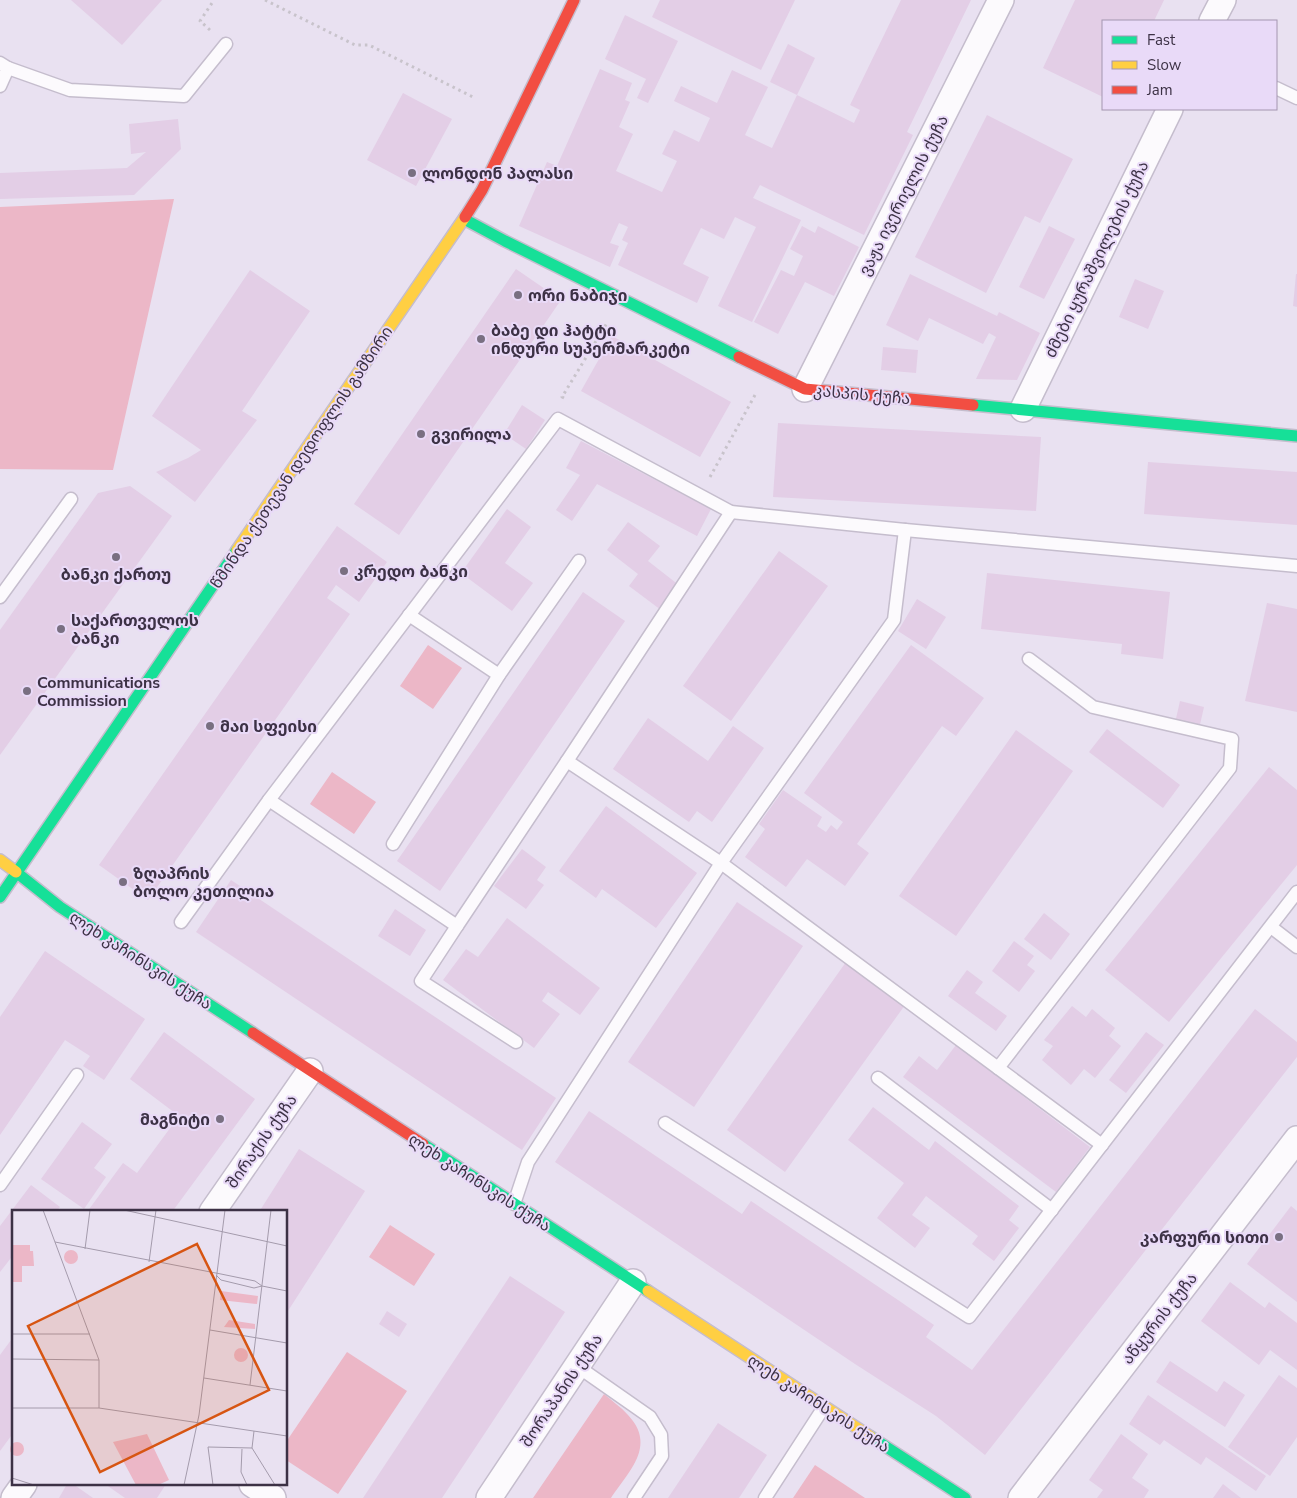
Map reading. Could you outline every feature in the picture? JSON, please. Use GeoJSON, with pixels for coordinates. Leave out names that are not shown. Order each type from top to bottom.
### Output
{"type":"FeatureCollection","features":[{"type":"Feature","properties":{"kind":"main road","name":"წმინდა ქეთევან დედოფლის გამზირი"},"geometry":{"type":"LineString","coordinates":[[0,896],[464,219],[482,190],[574,0]]}},
{"type":"Feature","properties":{"kind":"main road","name":"კასპის ქუჩა"},"geometry":{"type":"LineString","coordinates":[[464,219],[514,246],[806,389],[1297,436]]}},
{"type":"Feature","properties":{"kind":"main road","name":"ლეხ კაჩინსკის ქუჩა"},"geometry":{"type":"LineString","coordinates":[[0,860],[60,907],[965,1498]]}},
{"type":"Feature","properties":{"kind":"street","name":"ვაჟა ივერიელის ქუჩა"},"geometry":{"type":"LineString","coordinates":[[806,389],[1001,0]]}},
{"type":"Feature","properties":{"kind":"street"},"geometry":{"type":"LineString","coordinates":[[1213,20],[1223,0]]}},
{"type":"Feature","properties":{"kind":"street","name":"ძმები ყურაშვილების ქუჩა"},"geometry":{"type":"LineString","coordinates":[[1023,409],[1170,110]]}},
{"type":"Feature","properties":{"kind":"street","name":"შირაქის ქუჩა"},"geometry":{"type":"LineString","coordinates":[[213,1210],[310,1071]]}},
{"type":"Feature","properties":{"kind":"street","name":"აწყურის ქუჩა"},"geometry":{"type":"LineString","coordinates":[[1020,1498],[1297,1139]]}},
{"type":"Feature","properties":{"kind":"street","name":"შორაპანის ქუჩა"},"geometry":{"type":"LineString","coordinates":[[489,1498],[633,1282]]}},
{"type":"Feature","properties":{"kind":"street"},"geometry":{"type":"LineString","coordinates":[[14,1498],[23,1486]]}},
{"type":"Feature","properties":{"kind":"street"},"geometry":{"type":"LineString","coordinates":[[255,1486],[273,1498]]}},
{"type":"Feature","properties":{"kind":"lane"},"geometry":{"type":"LineString","coordinates":[[0,86],[4,65],[70,90],[184,96],[226,44]]}},
{"type":"Feature","properties":{"kind":"lane"},"geometry":{"type":"LineString","coordinates":[[1277,88],[1297,98]]}},
{"type":"Feature","properties":{"kind":"lane"},"geometry":{"type":"LineString","coordinates":[[181,922],[269,800],[558,419],[731,512],[1297,566]]}},
{"type":"Feature","properties":{"kind":"lane"},"geometry":{"type":"LineString","coordinates":[[0,597],[71,499]]}},
{"type":"Feature","properties":{"kind":"lane"},"geometry":{"type":"LineString","coordinates":[[516,1042],[421,981],[731,512]]}},
{"type":"Feature","properties":{"kind":"lane"},"geometry":{"type":"LineString","coordinates":[[514,1204],[528,1162],[721,862],[894,620],[906,530]]}},
{"type":"Feature","properties":{"kind":"lane"},"geometry":{"type":"LineString","coordinates":[[393,844],[499,675],[579,561]]}},
{"type":"Feature","properties":{"kind":"lane"},"geometry":{"type":"LineString","coordinates":[[409,615],[499,675]]}},
{"type":"Feature","properties":{"kind":"lane"},"geometry":{"type":"LineString","coordinates":[[998,1068],[1230,768],[1232,739],[1093,707],[1029,659]]}},
{"type":"Feature","properties":{"kind":"lane"},"geometry":{"type":"LineString","coordinates":[[567,761],[721,862],[1102,1145]]}},
{"type":"Feature","properties":{"kind":"lane"},"geometry":{"type":"LineString","coordinates":[[269,800],[456,926]]}},
{"type":"Feature","properties":{"kind":"lane"},"geometry":{"type":"LineString","coordinates":[[665,1123],[970,1318],[1297,892]]}},
{"type":"Feature","properties":{"kind":"lane"},"geometry":{"type":"LineString","coordinates":[[1271,926],[1297,947]]}},
{"type":"Feature","properties":{"kind":"lane"},"geometry":{"type":"LineString","coordinates":[[0,1185],[77,1075]]}},
{"type":"Feature","properties":{"kind":"lane"},"geometry":{"type":"LineString","coordinates":[[878,1078],[1052,1210]]}},
{"type":"Feature","properties":{"kind":"lane"},"geometry":{"type":"LineString","coordinates":[[577,1366],[650,1417],[661,1435],[662,1456],[634,1498]]}},
{"type":"Feature","properties":{"kind":"lane"},"geometry":{"type":"LineString","coordinates":[[766,1498],[824,1407]]}},
{"type":"Feature","properties":{"kind":"path"},"geometry":{"type":"LineString","coordinates":[[214,0],[200,21],[226,44]]}},
{"type":"Feature","properties":{"kind":"path"},"geometry":{"type":"LineString","coordinates":[[266,0],[355,45],[369,45],[473,97]]}},
{"type":"Feature","properties":{"kind":"path"},"geometry":{"type":"LineString","coordinates":[[570,402],[562,397],[608,322]]}},
{"type":"Feature","properties":{"kind":"path"},"geometry":{"type":"LineString","coordinates":[[700,495],[757,391]]}},
{"type":"Feature","properties":{"kind":"shaded area"},"geometry":{"type":"Polygon","coordinates":[[[174,199],[113,470],[0,469],[0,207],[174,199]]]}},
{"type":"Feature","properties":{"kind":"shaded area"},"geometry":{"type":"Polygon","coordinates":[[[428,645],[462,668],[433,709],[400,686],[428,645]]]}},
{"type":"Feature","properties":{"kind":"shaded area"},"geometry":{"type":"Polygon","coordinates":[[[332,772],[376,802],[354,834],[310,804],[332,772]]]}},
{"type":"Feature","properties":{"kind":"shaded area"},"geometry":{"type":"Polygon","coordinates":[[[390,1225],[435,1254],[414,1286],[369,1257],[390,1225]]]}},
{"type":"Feature","properties":{"kind":"shaded area"},"geometry":{"type":"Polygon","coordinates":[[[347,1352],[407,1391],[338,1494],[288,1461],[288,1439],[347,1352]]]}},
{"type":"Feature","properties":{"kind":"shaded area"},"geometry":{"type":"Polygon","coordinates":[[[604,1394],[628,1415],[636,1426],[640,1437],[640,1448],[632,1468],[611,1498],[533,1498],[604,1394]]]}},
{"type":"Feature","properties":{"kind":"shaded area"},"geometry":{"type":"Polygon","coordinates":[[[815,1465],[865,1498],[793,1498],[815,1465]]]}},
{"type":"Feature","properties":{"kind":"building"},"geometry":{"type":"Polygon","coordinates":[[[71,0],[162,0],[122,45],[71,0]]]}},
{"type":"Feature","properties":{"kind":"building"},"geometry":{"type":"Polygon","coordinates":[[[660,0],[795,0],[761,70],[652,17],[660,0]]]}},
{"type":"Feature","properties":{"kind":"building"},"geometry":{"type":"Polygon","coordinates":[[[901,0],[971,0],[907,132],[913,135],[864,235],[760,185],[753,198],[801,220],[752,322],[718,306],[756,227],[735,217],[724,239],[701,228],[683,264],[709,277],[697,303],[618,265],[628,243],[622,240],[628,227],[619,223],[610,243],[619,246],[610,267],[519,226],[547,162],[557,166],[600,69],[632,83],[625,100],[630,102],[619,127],[633,134],[616,171],[662,192],[677,161],[662,154],[674,130],[699,142],[710,118],[674,101],[681,86],[717,103],[732,70],[768,87],[745,135],[772,148],[797,95],[854,123],[860,110],[850,105],[901,0]]]}},
{"type":"Feature","properties":{"kind":"building"},"geometry":{"type":"Polygon","coordinates":[[[1075,0],[1164,0],[1154,20],[1102,20],[1102,97],[1043,68],[1075,0]]]}},
{"type":"Feature","properties":{"kind":"building"},"geometry":{"type":"Polygon","coordinates":[[[625,15],[678,41],[648,103],[637,98],[646,79],[605,59],[625,15]]]}},
{"type":"Feature","properties":{"kind":"building"},"geometry":{"type":"Polygon","coordinates":[[[788,44],[815,58],[797,95],[770,82],[788,44]]]}},
{"type":"Feature","properties":{"kind":"building"},"geometry":{"type":"Polygon","coordinates":[[[403,93],[452,119],[416,186],[367,160],[403,93]]]}},
{"type":"Feature","properties":{"kind":"building"},"geometry":{"type":"Polygon","coordinates":[[[987,115],[1073,159],[1040,223],[1025,216],[986,293],[915,257],[987,115]]]}},
{"type":"Feature","properties":{"kind":"building"},"geometry":{"type":"Polygon","coordinates":[[[178,119],[181,149],[134,195],[0,199],[0,173],[127,168],[146,152],[131,154],[129,124],[178,119]]]}},
{"type":"Feature","properties":{"kind":"building"},"geometry":{"type":"Polygon","coordinates":[[[802,226],[815,233],[818,226],[859,247],[834,296],[805,282],[778,334],[754,322],[781,270],[794,276],[803,256],[790,249],[802,226]]]}},
{"type":"Feature","properties":{"kind":"building"},"geometry":{"type":"Polygon","coordinates":[[[1049,226],[1075,239],[1044,299],[1019,287],[1049,226]]]}},
{"type":"Feature","properties":{"kind":"building"},"geometry":{"type":"Polygon","coordinates":[[[516,269],[561,300],[399,535],[354,504],[516,269]]]}},
{"type":"Feature","properties":{"kind":"building"},"geometry":{"type":"Polygon","coordinates":[[[250,270],[310,311],[242,411],[257,420],[195,502],[156,472],[201,450],[152,416],[250,270]]]}},
{"type":"Feature","properties":{"kind":"building"},"geometry":{"type":"Polygon","coordinates":[[[910,274],[997,316],[999,312],[1040,333],[1017,380],[976,379],[996,337],[989,333],[983,344],[929,318],[918,341],[886,325],[910,274]]]}},
{"type":"Feature","properties":{"kind":"building"},"geometry":{"type":"Polygon","coordinates":[[[1297,274],[1297,307],[1293,306],[1297,274]]]}},
{"type":"Feature","properties":{"kind":"building"},"geometry":{"type":"Polygon","coordinates":[[[1135,279],[1164,291],[1148,329],[1119,317],[1135,279]]]}},
{"type":"Feature","properties":{"kind":"building"},"geometry":{"type":"Polygon","coordinates":[[[612,336],[731,402],[700,457],[581,391],[612,336]]]}},
{"type":"Feature","properties":{"kind":"building"},"geometry":{"type":"Polygon","coordinates":[[[883,347],[918,350],[916,373],[881,370],[883,347]]]}},
{"type":"Feature","properties":{"kind":"building"},"geometry":{"type":"Polygon","coordinates":[[[522,405],[545,420],[526,449],[504,434],[522,405]]]}},
{"type":"Feature","properties":{"kind":"building"},"geometry":{"type":"Polygon","coordinates":[[[778,423],[1041,437],[1036,511],[773,497],[778,423]]]}},
{"type":"Feature","properties":{"kind":"building"},"geometry":{"type":"Polygon","coordinates":[[[581,441],[711,509],[697,536],[597,484],[572,521],[556,510],[580,475],[566,468],[581,441]]]}},
{"type":"Feature","properties":{"kind":"building"},"geometry":{"type":"Polygon","coordinates":[[[1148,462],[1297,472],[1297,525],[1144,514],[1148,462]]]}},
{"type":"Feature","properties":{"kind":"building"},"geometry":{"type":"Polygon","coordinates":[[[130,486],[172,516],[0,755],[0,630],[98,493],[130,486]]]}},
{"type":"Feature","properties":{"kind":"building"},"geometry":{"type":"Polygon","coordinates":[[[507,509],[531,527],[505,563],[533,583],[512,611],[461,573],[507,509]]]}},
{"type":"Feature","properties":{"kind":"building"},"geometry":{"type":"Polygon","coordinates":[[[628,522],[660,546],[648,561],[680,586],[661,610],[629,586],[638,574],[607,550],[628,522]]]}},
{"type":"Feature","properties":{"kind":"building"},"geometry":{"type":"Polygon","coordinates":[[[337,526],[387,562],[359,602],[336,585],[327,598],[350,614],[148,900],[99,865],[337,526]]]}},
{"type":"Feature","properties":{"kind":"building"},"geometry":{"type":"Polygon","coordinates":[[[779,551],[828,586],[731,721],[683,686],[779,551]]]}},
{"type":"Feature","properties":{"kind":"building"},"geometry":{"type":"Polygon","coordinates":[[[987,573],[1170,592],[1163,659],[1121,654],[1122,644],[981,629],[987,573]]]}},
{"type":"Feature","properties":{"kind":"building"},"geometry":{"type":"Polygon","coordinates":[[[583,592],[625,621],[440,891],[397,861],[583,592]]]}},
{"type":"Feature","properties":{"kind":"building"},"geometry":{"type":"Polygon","coordinates":[[[917,599],[946,617],[926,649],[898,631],[917,599]]]}},
{"type":"Feature","properties":{"kind":"building"},"geometry":{"type":"Polygon","coordinates":[[[1267,603],[1297,609],[1297,712],[1245,701],[1267,603]]]}},
{"type":"Feature","properties":{"kind":"building"},"geometry":{"type":"Polygon","coordinates":[[[911,645],[984,698],[956,736],[942,726],[857,844],[869,853],[845,886],[807,859],[786,887],[745,857],[765,829],[759,824],[783,790],[822,817],[817,826],[826,832],[831,825],[837,830],[843,822],[804,793],[911,645]]]}},
{"type":"Feature","properties":{"kind":"building"},"geometry":{"type":"Polygon","coordinates":[[[1180,701],[1204,707],[1199,729],[1175,723],[1180,701]]]}},
{"type":"Feature","properties":{"kind":"building"},"geometry":{"type":"Polygon","coordinates":[[[648,718],[708,761],[733,726],[764,748],[712,822],[697,811],[689,822],[613,769],[648,718]]]}},
{"type":"Feature","properties":{"kind":"building"},"geometry":{"type":"Polygon","coordinates":[[[1107,729],[1180,785],[1163,808],[1089,752],[1107,729]]]}},
{"type":"Feature","properties":{"kind":"building"},"geometry":{"type":"Polygon","coordinates":[[[1016,730],[1073,771],[956,936],[899,896],[1016,730]]]}},
{"type":"Feature","properties":{"kind":"building"},"geometry":{"type":"Polygon","coordinates":[[[1269,767],[1297,790],[1297,865],[1169,1022],[1105,970],[1269,767]]]}},
{"type":"Feature","properties":{"kind":"building"},"geometry":{"type":"Polygon","coordinates":[[[606,806],[697,873],[656,928],[602,889],[596,898],[559,871],[606,806]]]}},
{"type":"Feature","properties":{"kind":"building"},"geometry":{"type":"Polygon","coordinates":[[[522,849],[546,867],[537,880],[544,885],[526,909],[494,886],[522,849]]]}},
{"type":"Feature","properties":{"kind":"building"},"geometry":{"type":"Polygon","coordinates":[[[231,880],[556,1098],[522,1150],[196,932],[231,880]]]}},
{"type":"Feature","properties":{"kind":"building"},"geometry":{"type":"Polygon","coordinates":[[[737,902],[803,946],[694,1107],[628,1062],[737,902]]]}},
{"type":"Feature","properties":{"kind":"building"},"geometry":{"type":"Polygon","coordinates":[[[395,909],[426,930],[410,956],[378,936],[395,909]]]}},
{"type":"Feature","properties":{"kind":"building"},"geometry":{"type":"Polygon","coordinates":[[[1044,913],[1070,934],[1051,960],[1024,939],[1044,913]]]}},
{"type":"Feature","properties":{"kind":"building"},"geometry":{"type":"Polygon","coordinates":[[[507,918],[600,988],[580,1015],[548,992],[542,1001],[560,1014],[534,1048],[443,980],[466,949],[478,957],[507,918]]]}},
{"type":"Feature","properties":{"kind":"building"},"geometry":{"type":"Polygon","coordinates":[[[1014,941],[1034,956],[1027,965],[1035,971],[1019,992],[992,971],[1014,941]]]}},
{"type":"Feature","properties":{"kind":"building"},"geometry":{"type":"Polygon","coordinates":[[[45,951],[145,1019],[104,1080],[83,1066],[90,1056],[65,1040],[0,1135],[0,1017],[45,951]]]}},
{"type":"Feature","properties":{"kind":"building"},"geometry":{"type":"Polygon","coordinates":[[[846,962],[905,1005],[785,1172],[727,1130],[846,962]]]}},
{"type":"Feature","properties":{"kind":"building"},"geometry":{"type":"Polygon","coordinates":[[[967,970],[983,982],[975,993],[1007,1016],[996,1031],[948,996],[967,970]]]}},
{"type":"Feature","properties":{"kind":"building"},"geometry":{"type":"Polygon","coordinates":[[[1072,1006],[1086,1017],[1092,1009],[1115,1028],[1109,1036],[1121,1046],[1095,1078],[1084,1069],[1071,1085],[1042,1060],[1053,1046],[1044,1040],[1072,1006]]]}},
{"type":"Feature","properties":{"kind":"building"},"geometry":{"type":"Polygon","coordinates":[[[1255,1009],[1297,1042],[1297,1057],[985,1455],[936,1416],[855,1364],[555,1162],[589,1111],[742,1214],[751,1201],[898,1300],[934,1325],[926,1337],[972,1370],[1255,1009]]]}},
{"type":"Feature","properties":{"kind":"building"},"geometry":{"type":"Polygon","coordinates":[[[164,1032],[255,1099],[173,1210],[88,1210],[123,1163],[137,1173],[179,1116],[130,1079],[164,1032]]]}},
{"type":"Feature","properties":{"kind":"building"},"geometry":{"type":"Polygon","coordinates":[[[1146,1032],[1164,1045],[1126,1093],[1109,1080],[1146,1032]]]}},
{"type":"Feature","properties":{"kind":"building"},"geometry":{"type":"Polygon","coordinates":[[[956,1045],[1090,1147],[1056,1192],[903,1077],[919,1056],[937,1070],[956,1045]]]}},
{"type":"Feature","properties":{"kind":"building"},"geometry":{"type":"Polygon","coordinates":[[[873,1107],[929,1150],[935,1141],[1019,1206],[1009,1220],[1019,1228],[994,1261],[972,1244],[978,1236],[926,1196],[912,1215],[930,1228],[915,1248],[877,1218],[904,1183],[848,1140],[873,1107]]]}},
{"type":"Feature","properties":{"kind":"building"},"geometry":{"type":"Polygon","coordinates":[[[82,1122],[112,1144],[94,1168],[106,1177],[84,1209],[41,1179],[82,1122]]]}},
{"type":"Feature","properties":{"kind":"building"},"geometry":{"type":"Polygon","coordinates":[[[299,1149],[365,1191],[288,1311],[288,1210],[260,1210],[299,1149]]]}},
{"type":"Feature","properties":{"kind":"building"},"geometry":{"type":"Polygon","coordinates":[[[31,1185],[60,1207],[58,1210],[12,1210],[31,1185]]]}},
{"type":"Feature","properties":{"kind":"building"},"geometry":{"type":"Polygon","coordinates":[[[1291,1206],[1297,1211],[1297,1302],[1247,1264],[1291,1206]]]}},
{"type":"Feature","properties":{"kind":"building"},"geometry":{"type":"Polygon","coordinates":[[[12,1210],[12,1257],[0,1272],[0,1226],[12,1210]]]}},
{"type":"Feature","properties":{"kind":"building"},"geometry":{"type":"Polygon","coordinates":[[[510,1276],[565,1312],[442,1498],[363,1498],[510,1276]]]}},
{"type":"Feature","properties":{"kind":"building"},"geometry":{"type":"Polygon","coordinates":[[[1230,1282],[1265,1308],[1269,1302],[1297,1323],[1297,1370],[1270,1350],[1259,1365],[1201,1321],[1230,1282]]]}},
{"type":"Feature","properties":{"kind":"building"},"geometry":{"type":"Polygon","coordinates":[[[387,1311],[407,1324],[399,1337],[379,1324],[387,1311]]]}},
{"type":"Feature","properties":{"kind":"building"},"geometry":{"type":"Polygon","coordinates":[[[12,1339],[12,1435],[0,1451],[0,1355],[12,1339]]]}},
{"type":"Feature","properties":{"kind":"building"},"geometry":{"type":"Polygon","coordinates":[[[1170,1361],[1217,1392],[1224,1381],[1245,1395],[1225,1427],[1156,1382],[1170,1361]]]}},
{"type":"Feature","properties":{"kind":"building"},"geometry":{"type":"Polygon","coordinates":[[[1279,1375],[1297,1388],[1297,1437],[1270,1476],[1228,1447],[1279,1375]]]}},
{"type":"Feature","properties":{"kind":"building"},"geometry":{"type":"Polygon","coordinates":[[[1148,1395],[1266,1476],[1256,1491],[1206,1457],[1201,1465],[1164,1440],[1160,1445],[1129,1424],[1148,1395]]]}},
{"type":"Feature","properties":{"kind":"building"},"geometry":{"type":"Polygon","coordinates":[[[718,1423],[767,1455],[739,1498],[668,1498],[718,1423]]]}},
{"type":"Feature","properties":{"kind":"building"},"geometry":{"type":"Polygon","coordinates":[[[1121,1434],[1148,1454],[1132,1478],[1149,1490],[1144,1498],[1097,1498],[1103,1490],[1089,1480],[1121,1434]]]}},
{"type":"Feature","properties":{"kind":"building"},"geometry":{"type":"Polygon","coordinates":[[[1223,1484],[1241,1498],[1213,1498],[1223,1484]]]}},
{"type":"Feature","properties":{"kind":"building"},"geometry":{"type":"Polygon","coordinates":[[[66,1486],[76,1486],[93,1498],[59,1498],[66,1486]]]}},
{"type":"Feature","properties":{"kind":"building"},"geometry":{"type":"Polygon","coordinates":[[[108,1486],[165,1486],[157,1498],[125,1498],[108,1486]]]}},
{"type":"Feature","properties":{"kind":"traffic: fast"},"geometry":{"type":"LineString","coordinates":[[464,219],[739,357]]}},
{"type":"Feature","properties":{"kind":"traffic: fast"},"geometry":{"type":"LineString","coordinates":[[973,405],[1297,436]]}},
{"type":"Feature","properties":{"kind":"traffic: fast"},"geometry":{"type":"LineString","coordinates":[[0,897],[237,550]]}},
{"type":"Feature","properties":{"kind":"traffic: fast"},"geometry":{"type":"LineString","coordinates":[[16,872],[60,907],[253,1033]]}},
{"type":"Feature","properties":{"kind":"traffic: fast"},"geometry":{"type":"LineString","coordinates":[[423,1144],[648,1291]]}},
{"type":"Feature","properties":{"kind":"traffic: fast"},"geometry":{"type":"LineString","coordinates":[[871,1437],[965,1498]]}},
{"type":"Feature","properties":{"kind":"traffic: slow"},"geometry":{"type":"LineString","coordinates":[[237,550],[465,217]]}},
{"type":"Feature","properties":{"kind":"traffic: slow"},"geometry":{"type":"LineString","coordinates":[[0,860],[16,872]]}},
{"type":"Feature","properties":{"kind":"traffic: slow"},"geometry":{"type":"LineString","coordinates":[[648,1291],[871,1437]]}},
{"type":"Feature","properties":{"kind":"traffic: jam"},"geometry":{"type":"LineString","coordinates":[[465,217],[482,190],[574,0]]}},
{"type":"Feature","properties":{"kind":"traffic: jam"},"geometry":{"type":"LineString","coordinates":[[739,357],[805,389],[973,405]]}},
{"type":"Feature","properties":{"kind":"traffic: jam"},"geometry":{"type":"LineString","coordinates":[[253,1033],[423,1144]]}},
{"type":"Feature","properties":{"kind":"place","name":"ლონდონ პალასი"},"geometry":{"type":"Point","coordinates":[412,173]}},
{"type":"Feature","properties":{"kind":"place","name":"ორი ნაბიჯი"},"geometry":{"type":"Point","coordinates":[518,295]}},
{"type":"Feature","properties":{"kind":"place","name":"ბაბე დი ჰატტი ინდური სუპერმარკეტი"},"geometry":{"type":"Point","coordinates":[481,339]}},
{"type":"Feature","properties":{"kind":"place","name":"გვირილა"},"geometry":{"type":"Point","coordinates":[421,434]}},
{"type":"Feature","properties":{"kind":"place","name":"ბანკი ქართუ"},"geometry":{"type":"Point","coordinates":[116,557]}},
{"type":"Feature","properties":{"kind":"place","name":"კრედო ბანკი"},"geometry":{"type":"Point","coordinates":[344,571]}},
{"type":"Feature","properties":{"kind":"place","name":"საქართველოს ბანკი"},"geometry":{"type":"Point","coordinates":[61,629]}},
{"type":"Feature","properties":{"kind":"place","name":"Communications Commission"},"geometry":{"type":"Point","coordinates":[27,691]}},
{"type":"Feature","properties":{"kind":"place","name":"მაი სფეისი"},"geometry":{"type":"Point","coordinates":[210,726]}},
{"type":"Feature","properties":{"kind":"place","name":"ზღაპრის ბოლო კეთილია"},"geometry":{"type":"Point","coordinates":[123,882]}},
{"type":"Feature","properties":{"kind":"place","name":"მაგნიტი"},"geometry":{"type":"Point","coordinates":[220,1119]}},
{"type":"Feature","properties":{"kind":"place","name":"კარფური სითი"},"geometry":{"type":"Point","coordinates":[1279,1237]}}]}
